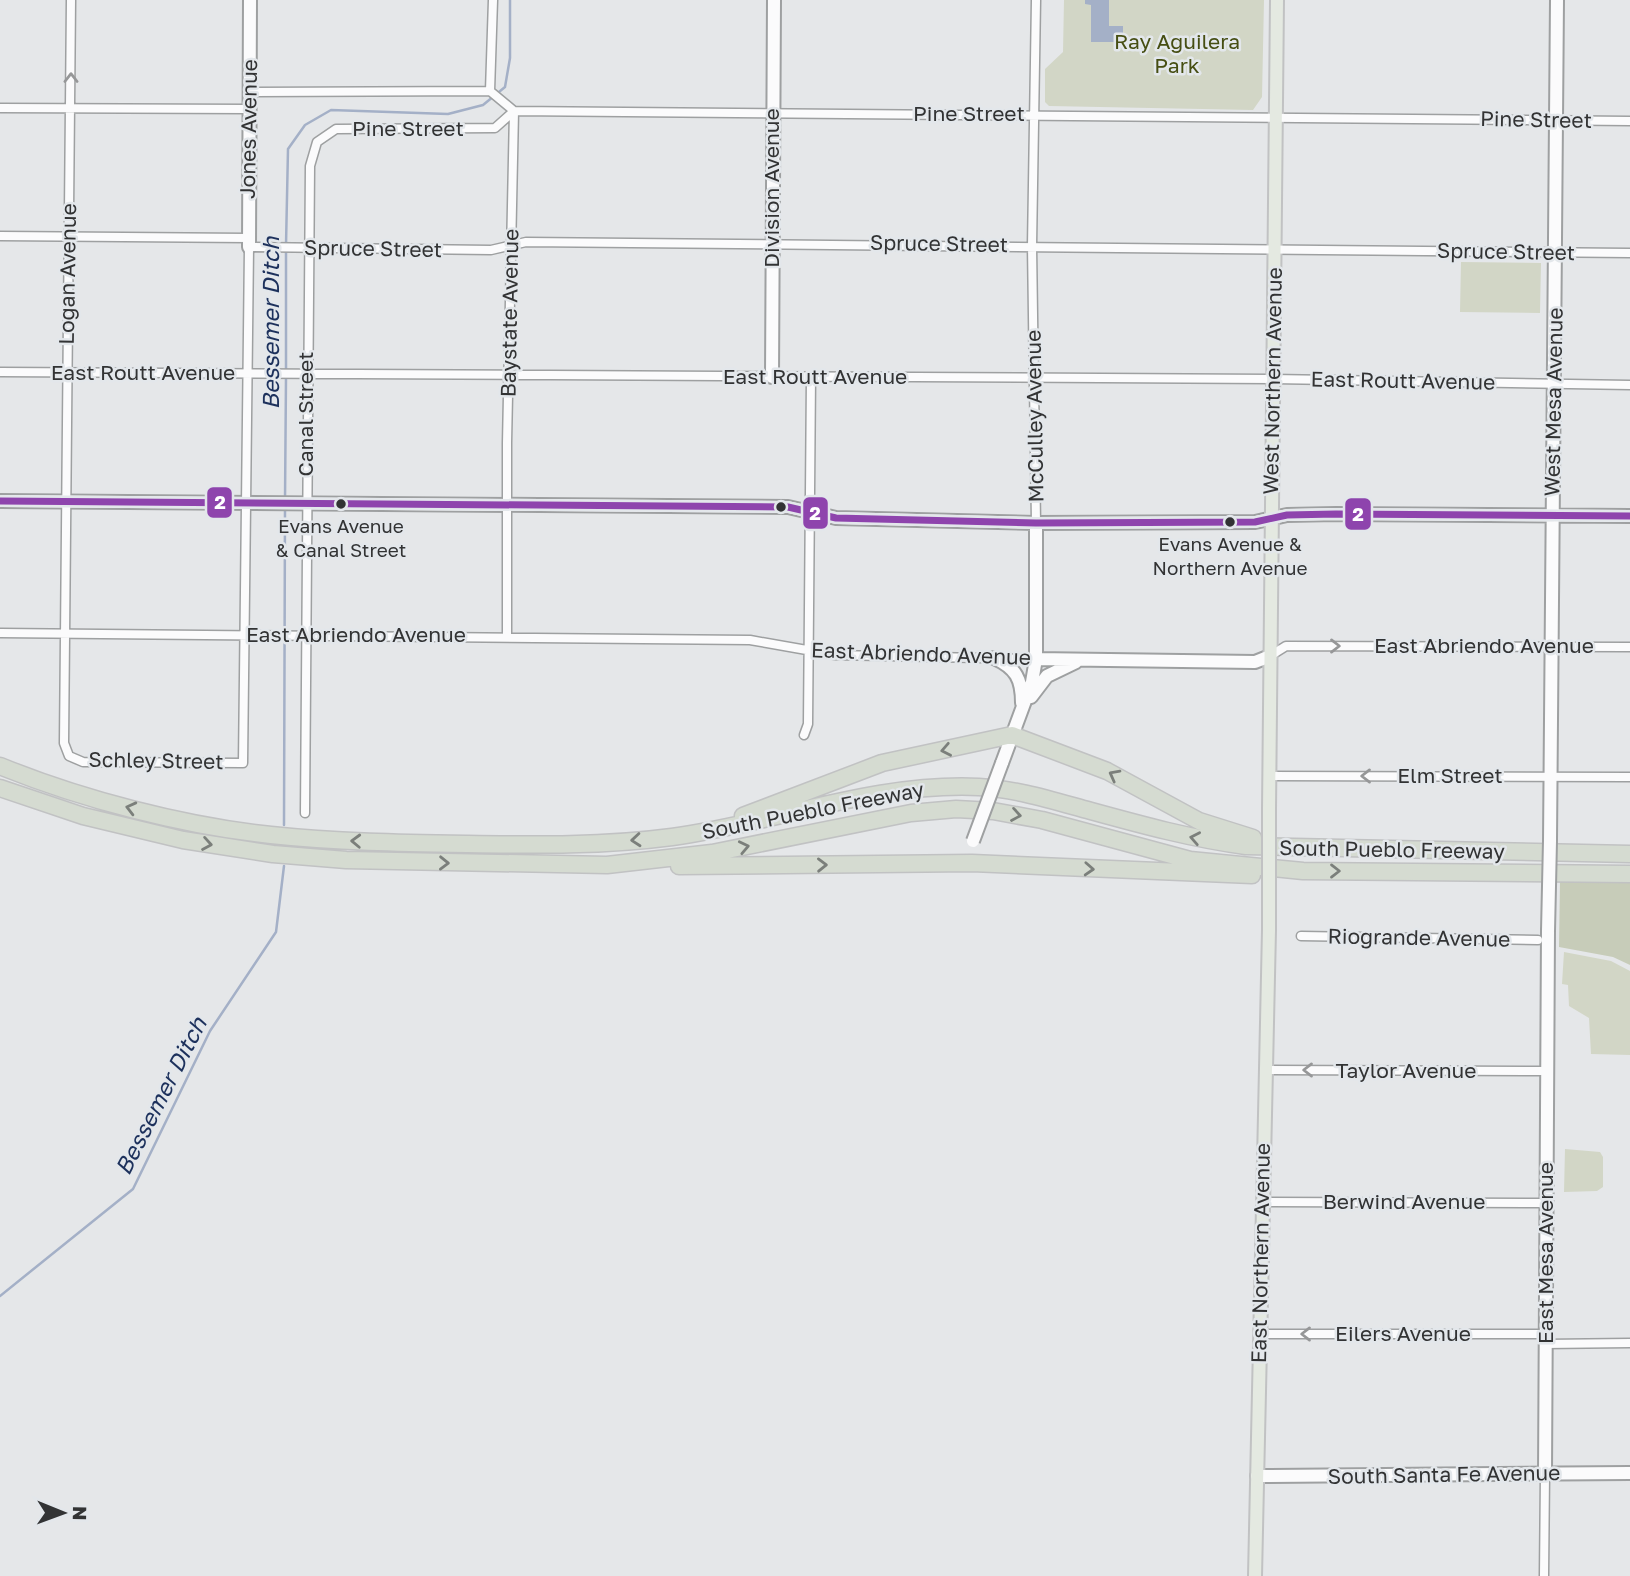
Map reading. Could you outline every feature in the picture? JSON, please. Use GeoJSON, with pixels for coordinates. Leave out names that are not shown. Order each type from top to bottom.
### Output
{"type":"FeatureCollection","features":[{"type":"Feature","properties":{"kind":"highway"},"geometry":{"type":"LineString","coordinates":[[668,838],[752,814],[882,763],[1012,735],[1107,771],[1199,821],[1254,839],[1314,848]]}},
{"type":"Feature","properties":{"kind":"highway","name":"South Pueblo Freeway"},"geometry":{"type":"LineString","coordinates":[[0,766],[68,791],[122,805],[269,835],[498,844],[588,844],[668,838],[733,828],[872,796],[930,788],[979,787],[1047,799],[1192,838],[1246,846],[1630,854]]}},
{"type":"Feature","properties":{"kind":"highway","name":"South Pueblo Freeway"},"geometry":{"type":"LineString","coordinates":[[0,788],[137,830],[273,854],[376,861],[607,865],[712,853],[911,813],[956,809],[993,811],[1042,820],[1190,860],[1303,872],[1630,874]]}},
{"type":"Feature","properties":{"kind":"highway"},"geometry":{"type":"LineString","coordinates":[[607,865],[972,863],[1244,876],[1303,872]]}},
{"type":"Feature","properties":{"kind":"main road","name":"West Northern Avenue"},"geometry":{"type":"LineString","coordinates":[[1269,930],[1277,0]]}},
{"type":"Feature","properties":{"kind":"main road","name":"East Northern Avenue"},"geometry":{"type":"LineString","coordinates":[[1255,1576],[1269,930]]}},
{"type":"Feature","properties":{"kind":"street","name":"Logan Avenue"},"geometry":{"type":"LineString","coordinates":[[69,756],[64,743],[71,0]]}},
{"type":"Feature","properties":{"kind":"street","name":"Jones Avenue"},"geometry":{"type":"LineString","coordinates":[[243,763],[250,0]]}},
{"type":"Feature","properties":{"kind":"street"},"geometry":{"type":"LineString","coordinates":[[493,0],[490,90],[514,111]]}},
{"type":"Feature","properties":{"kind":"street","name":"Division Avenue"},"geometry":{"type":"LineString","coordinates":[[772,377],[774,0]]}},
{"type":"Feature","properties":{"kind":"street","name":"McCulley Avenue"},"geometry":{"type":"LineString","coordinates":[[972,863],[974,841],[1022,708],[1036,659],[1032,246],[1036,0]]}},
{"type":"Feature","properties":{"kind":"street","name":"West Mesa Avenue"},"geometry":{"type":"LineString","coordinates":[[1548,931],[1557,0]]}},
{"type":"Feature","properties":{"kind":"street","name":"Pine Street"},"geometry":{"type":"LineString","coordinates":[[249,92],[490,90]]}},
{"type":"Feature","properties":{"kind":"street"},"geometry":{"type":"LineString","coordinates":[[0,108],[249,109]]}},
{"type":"Feature","properties":{"kind":"street","name":"Pine Street"},"geometry":{"type":"LineString","coordinates":[[317,142],[335,129],[495,128],[514,111],[1630,121]]}},
{"type":"Feature","properties":{"kind":"street","name":"Baystate Avenue"},"geometry":{"type":"LineString","coordinates":[[507,636],[510,247],[514,111]]}},
{"type":"Feature","properties":{"kind":"street","name":"Canal Street"},"geometry":{"type":"LineString","coordinates":[[305,813],[307,248],[310,166],[317,142]]}},
{"type":"Feature","properties":{"kind":"street","name":"Spruce Street"},"geometry":{"type":"LineString","coordinates":[[0,236],[249,242],[282,248],[491,250],[526,242],[772,242],[1630,253]]}},
{"type":"Feature","properties":{"kind":"street","name":"East Routt Avenue"},"geometry":{"type":"LineString","coordinates":[[0,372],[1273,379],[1630,385]]}},
{"type":"Feature","properties":{"kind":"street"},"geometry":{"type":"LineString","coordinates":[[804,735],[808,724],[811,377]]}},
{"type":"Feature","properties":{"kind":"street"},"geometry":{"type":"LineString","coordinates":[[0,501],[780,507],[809,510],[836,518],[1036,523],[1255,522],[1272,518],[1336,514],[1630,516]]}},
{"type":"Feature","properties":{"kind":"street","name":"East Abriendo Avenue"},"geometry":{"type":"LineString","coordinates":[[0,633],[750,640],[835,655],[1255,662],[1286,646],[1630,647]]}},
{"type":"Feature","properties":{"kind":"street"},"geometry":{"type":"LineString","coordinates":[[994,658],[1009,664],[1018,674],[1022,708]]}},
{"type":"Feature","properties":{"kind":"street"},"geometry":{"type":"LineString","coordinates":[[1022,708],[1047,676],[1083,659]]}},
{"type":"Feature","properties":{"kind":"street","name":"Schley Street"},"geometry":{"type":"LineString","coordinates":[[69,756],[83,762],[243,763]]}},
{"type":"Feature","properties":{"kind":"street","name":"Elm Street"},"geometry":{"type":"LineString","coordinates":[[1269,776],[1630,777]]}},
{"type":"Feature","properties":{"kind":"street","name":"East Mesa Avenue"},"geometry":{"type":"LineString","coordinates":[[1544,1576],[1548,931]]}},
{"type":"Feature","properties":{"kind":"street","name":"Riogrande Avenue"},"geometry":{"type":"LineString","coordinates":[[1301,936],[1538,940]]}},
{"type":"Feature","properties":{"kind":"street","name":"Taylor Avenue"},"geometry":{"type":"LineString","coordinates":[[1264,1070],[1548,1071]]}},
{"type":"Feature","properties":{"kind":"street","name":"Berwind Avenue"},"geometry":{"type":"LineString","coordinates":[[1262,1202],[1546,1203]]}},
{"type":"Feature","properties":{"kind":"street","name":"Eilers Avenue"},"geometry":{"type":"LineString","coordinates":[[1260,1334],[1630,1343]]}},
{"type":"Feature","properties":{"kind":"street","name":"South Santa Fe Avenue"},"geometry":{"type":"LineString","coordinates":[[1257,1476],[1630,1473]]}},
{"type":"Feature","properties":{"kind":"green space","name":"Ray Aguilera Park"},"geometry":{"type":"Polygon","coordinates":[[[1064,0],[1264,0],[1262,97],[1253,110],[1049,106],[1045,102],[1045,69],[1063,52],[1064,0]]]}},
{"type":"Feature","properties":{"kind":"green space"},"geometry":{"type":"Polygon","coordinates":[[[1461,262],[1541,263],[1540,313],[1460,312],[1461,262]]]}},
{"type":"Feature","properties":{"kind":"green space"},"geometry":{"type":"Polygon","coordinates":[[[1560,881],[1630,883],[1630,965],[1613,957],[1559,947],[1560,881]]]}},
{"type":"Feature","properties":{"kind":"green space"},"geometry":{"type":"Polygon","coordinates":[[[1564,952],[1611,961],[1630,971],[1630,1055],[1591,1054],[1589,1018],[1569,1006],[1568,985],[1562,984],[1564,952]]]}},
{"type":"Feature","properties":{"kind":"green space"},"geometry":{"type":"Polygon","coordinates":[[[1565,1149],[1600,1152],[1603,1157],[1603,1187],[1597,1191],[1564,1192],[1565,1149]]]}},
{"type":"Feature","properties":{"kind":"water"},"geometry":{"type":"Polygon","coordinates":[[[1085,0],[1109,0],[1109,26],[1123,26],[1123,42],[1091,42],[1091,5],[1085,4],[1085,0]]]}},
{"type":"Feature","properties":{"kind":"waterway","name":"Bessemer Ditch"},"geometry":{"type":"LineString","coordinates":[[286,245],[288,149],[305,125],[331,110],[448,114],[483,105],[505,87],[510,58],[510,0]]}},
{"type":"Feature","properties":{"kind":"waterway","name":"Bessemer Ditch"},"geometry":{"type":"LineString","coordinates":[[286,251],[286,371]]}},
{"type":"Feature","properties":{"kind":"waterway","name":"Bessemer Ditch"},"geometry":{"type":"LineString","coordinates":[[285,500],[286,377]]}},
{"type":"Feature","properties":{"kind":"waterway","name":"Bessemer Ditch"},"geometry":{"type":"LineString","coordinates":[[284,825],[285,507]]}},
{"type":"Feature","properties":{"kind":"waterway","name":"Bessemer Ditch"},"geometry":{"type":"LineString","coordinates":[[0,1296],[133,1189],[210,1031],[276,932],[284,866]]}},
{"type":"Feature","properties":{"kind":"transit line","name":"2"},"geometry":{"type":"LineString","coordinates":[[0,501],[788,507],[836,518],[1036,523],[1255,522],[1287,515],[1336,514],[1630,516]]}},
{"type":"Feature","properties":{"kind":"place","name":"Evans Avenue & Canal Street"},"geometry":{"type":"Point","coordinates":[341,504]}},
{"type":"Feature","properties":{"kind":"place","name":"Evans Avenue & Northern Avenue"},"geometry":{"type":"Point","coordinates":[1230,522]}}]}
